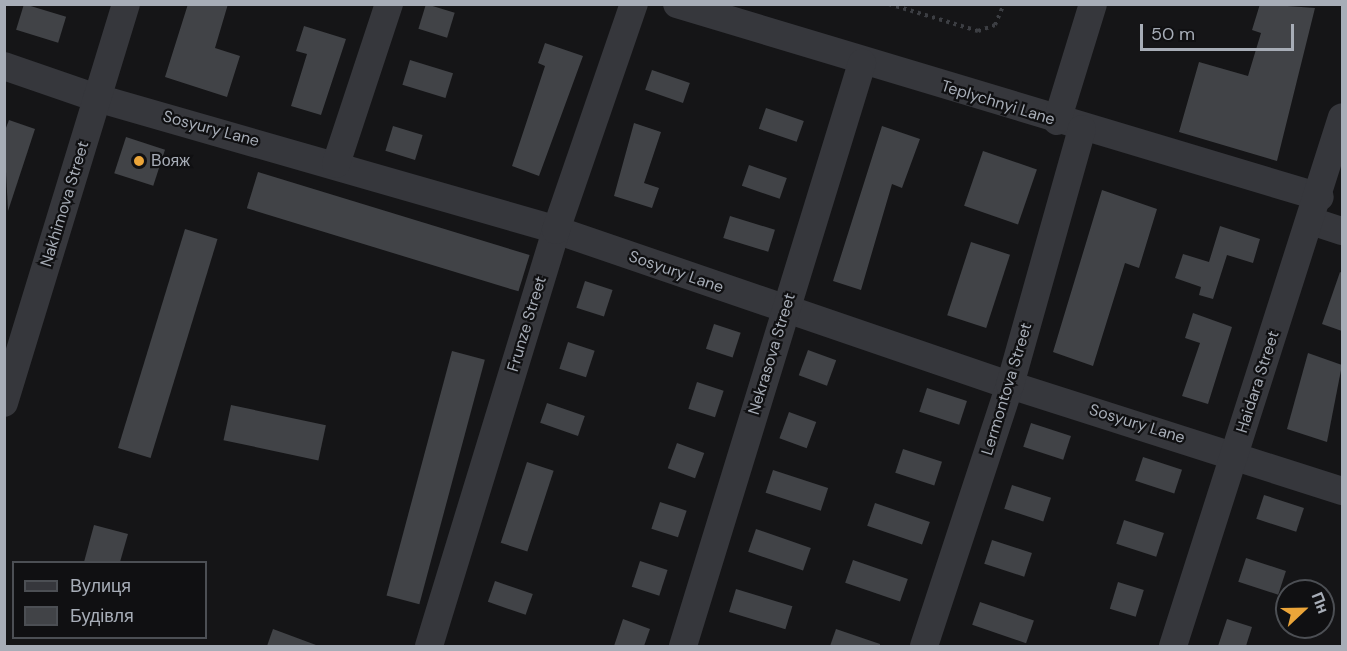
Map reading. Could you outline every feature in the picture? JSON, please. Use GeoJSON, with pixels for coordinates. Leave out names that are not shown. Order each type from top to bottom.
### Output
{"type":"FeatureCollection","features":[{"type":"Feature","properties":{"kind":"street","name":"Nakhimova Street"},"geometry":{"type":"LineString","coordinates":[[4,403],[126,4]]}},
{"type":"Feature","properties":{"kind":"street"},"geometry":{"type":"LineString","coordinates":[[336,164],[389,4]]}},
{"type":"Feature","properties":{"kind":"street","name":"Frunze Street"},"geometry":{"type":"LineString","coordinates":[[429,646],[556,230],[634,4]]}},
{"type":"Feature","properties":{"kind":"street","name":"Teplychnyi Lane"},"geometry":{"type":"LineString","coordinates":[[677,4],[862,63],[1070,125],[1315,209],[1342,231]]}},
{"type":"Feature","properties":{"kind":"street","name":"Lermontova Street"},"geometry":{"type":"LineString","coordinates":[[924,646],[1011,385],[1070,125],[1093,4]]}},
{"type":"Feature","properties":{"kind":"street","name":"Nekrasova Street"},"geometry":{"type":"LineString","coordinates":[[683,646],[862,63]]}},
{"type":"Feature","properties":{"kind":"street","name":"Sosyury Lane"},"geometry":{"type":"LineString","coordinates":[[4,66],[97,98],[336,164],[556,230],[785,310],[1011,385],[1235,453],[1342,491]]}},
{"type":"Feature","properties":{"kind":"street","name":"Haidara Street"},"geometry":{"type":"LineString","coordinates":[[1173,646],[1315,209],[1342,117]]}},
{"type":"Feature","properties":{"kind":"path"},"geometry":{"type":"LineString","coordinates":[[889,4],[978,31],[995,24],[1004,4]]}},
{"type":"Feature","properties":{"kind":"building"},"geometry":{"type":"Polygon","coordinates":[[[24,4],[66,17],[58,43],[16,30],[24,4]]]}},
{"type":"Feature","properties":{"kind":"building"},"geometry":{"type":"Polygon","coordinates":[[[188,4],[228,4],[215,48],[240,56],[227,97],[165,77],[188,4]]]}},
{"type":"Feature","properties":{"kind":"building"},"geometry":{"type":"Polygon","coordinates":[[[426,4],[455,13],[447,38],[418,29],[426,4]]]}},
{"type":"Feature","properties":{"kind":"building"},"geometry":{"type":"Polygon","coordinates":[[[1260,4],[1315,8],[1277,161],[1179,132],[1199,62],[1248,76],[1261,33],[1252,30],[1260,4]]]}},
{"type":"Feature","properties":{"kind":"building"},"geometry":{"type":"Polygon","coordinates":[[[304,26],[346,39],[321,115],[291,106],[307,54],[296,51],[304,26]]]}},
{"type":"Feature","properties":{"kind":"building"},"geometry":{"type":"Polygon","coordinates":[[[545,43],[583,56],[539,176],[512,166],[545,66],[538,63],[545,43]]]}},
{"type":"Feature","properties":{"kind":"building"},"geometry":{"type":"Polygon","coordinates":[[[410,60],[453,73],[445,98],[402,85],[410,60]]]}},
{"type":"Feature","properties":{"kind":"building"},"geometry":{"type":"Polygon","coordinates":[[[652,70],[690,83],[683,103],[645,90],[652,70]]]}},
{"type":"Feature","properties":{"kind":"building"},"geometry":{"type":"Polygon","coordinates":[[[766,108],[804,121],[797,142],[759,129],[766,108]]]}},
{"type":"Feature","properties":{"kind":"building"},"geometry":{"type":"Polygon","coordinates":[[[9,120],[35,129],[8,211],[4,133],[9,120]]]}},
{"type":"Feature","properties":{"kind":"building"},"geometry":{"type":"Polygon","coordinates":[[[634,123],[661,132],[644,183],[659,188],[652,208],[614,196],[634,123]]]}},
{"type":"Feature","properties":{"kind":"building"},"geometry":{"type":"Polygon","coordinates":[[[393,126],[423,135],[415,160],[385,151],[393,126]]]}},
{"type":"Feature","properties":{"kind":"building"},"geometry":{"type":"Polygon","coordinates":[[[882,126],[920,139],[902,188],[892,184],[861,290],[833,281],[882,126]]]}},
{"type":"Feature","properties":{"kind":"building","name":"Вояж"},"geometry":{"type":"Polygon","coordinates":[[[126,137],[165,150],[153,186],[114,173],[126,137]]]}},
{"type":"Feature","properties":{"kind":"building"},"geometry":{"type":"Polygon","coordinates":[[[983,151],[1037,170],[1018,224],[964,206],[983,151]]]}},
{"type":"Feature","properties":{"kind":"building"},"geometry":{"type":"Polygon","coordinates":[[[749,165],[787,178],[780,199],[742,186],[749,165]]]}},
{"type":"Feature","properties":{"kind":"building"},"geometry":{"type":"Polygon","coordinates":[[[258,172],[530,255],[518,291],[247,208],[258,172]]]}},
{"type":"Feature","properties":{"kind":"building"},"geometry":{"type":"Polygon","coordinates":[[[1102,190],[1157,209],[1139,268],[1125,263],[1093,366],[1053,352],[1102,190]]]}},
{"type":"Feature","properties":{"kind":"building"},"geometry":{"type":"Polygon","coordinates":[[[730,216],[775,230],[768,252],[723,238],[730,216]]]}},
{"type":"Feature","properties":{"kind":"building"},"geometry":{"type":"Polygon","coordinates":[[[1220,226],[1260,239],[1253,263],[1227,255],[1213,299],[1199,295],[1201,287],[1175,278],[1183,254],[1209,262],[1220,226]]]}},
{"type":"Feature","properties":{"kind":"building"},"geometry":{"type":"Polygon","coordinates":[[[185,229],[218,239],[151,458],[118,448],[185,229]]]}},
{"type":"Feature","properties":{"kind":"building"},"geometry":{"type":"Polygon","coordinates":[[[971,242],[1010,255],[986,328],[947,315],[971,242]]]}},
{"type":"Feature","properties":{"kind":"building"},"geometry":{"type":"Polygon","coordinates":[[[1340,272],[1342,273],[1342,331],[1322,324],[1340,272]]]}},
{"type":"Feature","properties":{"kind":"building"},"geometry":{"type":"Polygon","coordinates":[[[585,281],[613,290],[604,317],[576,308],[585,281]]]}},
{"type":"Feature","properties":{"kind":"building"},"geometry":{"type":"Polygon","coordinates":[[[1193,313],[1232,327],[1208,404],[1182,396],[1200,343],[1185,338],[1193,313]]]}},
{"type":"Feature","properties":{"kind":"building"},"geometry":{"type":"Polygon","coordinates":[[[714,324],[741,333],[733,357],[706,349],[714,324]]]}},
{"type":"Feature","properties":{"kind":"building"},"geometry":{"type":"Polygon","coordinates":[[[568,342],[595,351],[586,377],[559,369],[568,342]]]}},
{"type":"Feature","properties":{"kind":"building"},"geometry":{"type":"Polygon","coordinates":[[[808,350],[836,360],[827,386],[799,375],[808,350]]]}},
{"type":"Feature","properties":{"kind":"building"},"geometry":{"type":"Polygon","coordinates":[[[452,351],[485,360],[419,604],[387,595],[452,351]]]}},
{"type":"Feature","properties":{"kind":"building"},"geometry":{"type":"Polygon","coordinates":[[[1308,353],[1342,365],[1327,442],[1287,429],[1308,353]]]}},
{"type":"Feature","properties":{"kind":"building"},"geometry":{"type":"Polygon","coordinates":[[[697,382],[724,391],[715,417],[688,409],[697,382]]]}},
{"type":"Feature","properties":{"kind":"building"},"geometry":{"type":"Polygon","coordinates":[[[927,388],[967,401],[959,425],[919,412],[927,388]]]}},
{"type":"Feature","properties":{"kind":"building"},"geometry":{"type":"Polygon","coordinates":[[[547,403],[585,416],[578,436],[540,423],[547,403]]]}},
{"type":"Feature","properties":{"kind":"building"},"geometry":{"type":"Polygon","coordinates":[[[231,405],[326,425],[318,460],[224,440],[231,405]]]}},
{"type":"Feature","properties":{"kind":"building"},"geometry":{"type":"Polygon","coordinates":[[[789,412],[816,422],[807,448],[779,438],[789,412]]]}},
{"type":"Feature","properties":{"kind":"building"},"geometry":{"type":"Polygon","coordinates":[[[1031,423],[1071,436],[1063,460],[1023,447],[1031,423]]]}},
{"type":"Feature","properties":{"kind":"building"},"geometry":{"type":"Polygon","coordinates":[[[677,443],[704,453],[695,478],[668,468],[677,443]]]}},
{"type":"Feature","properties":{"kind":"building"},"geometry":{"type":"Polygon","coordinates":[[[903,449],[942,462],[934,485],[895,473],[903,449]]]}},
{"type":"Feature","properties":{"kind":"building"},"geometry":{"type":"Polygon","coordinates":[[[1143,457],[1182,470],[1174,493],[1135,481],[1143,457]]]}},
{"type":"Feature","properties":{"kind":"building"},"geometry":{"type":"Polygon","coordinates":[[[527,462],[554,471],[527,551],[501,543],[527,462]]]}},
{"type":"Feature","properties":{"kind":"building"},"geometry":{"type":"Polygon","coordinates":[[[773,470],[828,488],[821,511],[766,493],[773,470]]]}},
{"type":"Feature","properties":{"kind":"building"},"geometry":{"type":"Polygon","coordinates":[[[1012,485],[1051,498],[1043,521],[1004,509],[1012,485]]]}},
{"type":"Feature","properties":{"kind":"building"},"geometry":{"type":"Polygon","coordinates":[[[1264,495],[1304,508],[1296,532],[1256,519],[1264,495]]]}},
{"type":"Feature","properties":{"kind":"building"},"geometry":{"type":"Polygon","coordinates":[[[660,502],[687,511],[678,537],[651,529],[660,502]]]}},
{"type":"Feature","properties":{"kind":"building"},"geometry":{"type":"Polygon","coordinates":[[[875,503],[930,522],[922,545],[867,526],[875,503]]]}},
{"type":"Feature","properties":{"kind":"building"},"geometry":{"type":"Polygon","coordinates":[[[1124,520],[1164,533],[1156,557],[1116,544],[1124,520]]]}},
{"type":"Feature","properties":{"kind":"building"},"geometry":{"type":"Polygon","coordinates":[[[94,525],[128,534],[120,561],[84,561],[94,525]]]}},
{"type":"Feature","properties":{"kind":"building"},"geometry":{"type":"Polygon","coordinates":[[[756,529],[811,548],[803,571],[748,552],[756,529]]]}},
{"type":"Feature","properties":{"kind":"building"},"geometry":{"type":"Polygon","coordinates":[[[992,540],[1032,553],[1024,577],[984,564],[992,540]]]}},
{"type":"Feature","properties":{"kind":"building"},"geometry":{"type":"Polygon","coordinates":[[[1246,558],[1286,571],[1283,579],[1275,579],[1275,594],[1238,582],[1246,558]]]}},
{"type":"Feature","properties":{"kind":"building"},"geometry":{"type":"Polygon","coordinates":[[[853,560],[908,579],[900,602],[845,583],[853,560]]]}},
{"type":"Feature","properties":{"kind":"building"},"geometry":{"type":"Polygon","coordinates":[[[640,561],[668,570],[659,596],[632,587],[640,561]]]}},
{"type":"Feature","properties":{"kind":"building"},"geometry":{"type":"Polygon","coordinates":[[[495,581],[533,594],[526,615],[488,602],[495,581]]]}},
{"type":"Feature","properties":{"kind":"building"},"geometry":{"type":"Polygon","coordinates":[[[1118,582],[1144,590],[1136,617],[1110,609],[1118,582]]]}},
{"type":"Feature","properties":{"kind":"building"},"geometry":{"type":"Polygon","coordinates":[[[736,589],[792,606],[785,629],[729,612],[736,589]]]}},
{"type":"Feature","properties":{"kind":"building"},"geometry":{"type":"Polygon","coordinates":[[[980,602],[1034,621],[1026,643],[972,625],[980,602]]]}},
{"type":"Feature","properties":{"kind":"building"},"geometry":{"type":"Polygon","coordinates":[[[623,619],[650,629],[644,646],[614,646],[623,619]]]}},
{"type":"Feature","properties":{"kind":"building"},"geometry":{"type":"Polygon","coordinates":[[[1227,619],[1252,627],[1246,646],[1218,646],[1227,619]]]}},
{"type":"Feature","properties":{"kind":"building"},"geometry":{"type":"Polygon","coordinates":[[[273,629],[316,645],[316,646],[267,646],[273,629]]]}},
{"type":"Feature","properties":{"kind":"building"},"geometry":{"type":"Polygon","coordinates":[[[836,629],[880,644],[880,646],[830,646],[836,629]]]}},
{"type":"Feature","properties":{"kind":"place","name":"Вояж"},"geometry":{"type":"Point","coordinates":[139,161]}}]}
